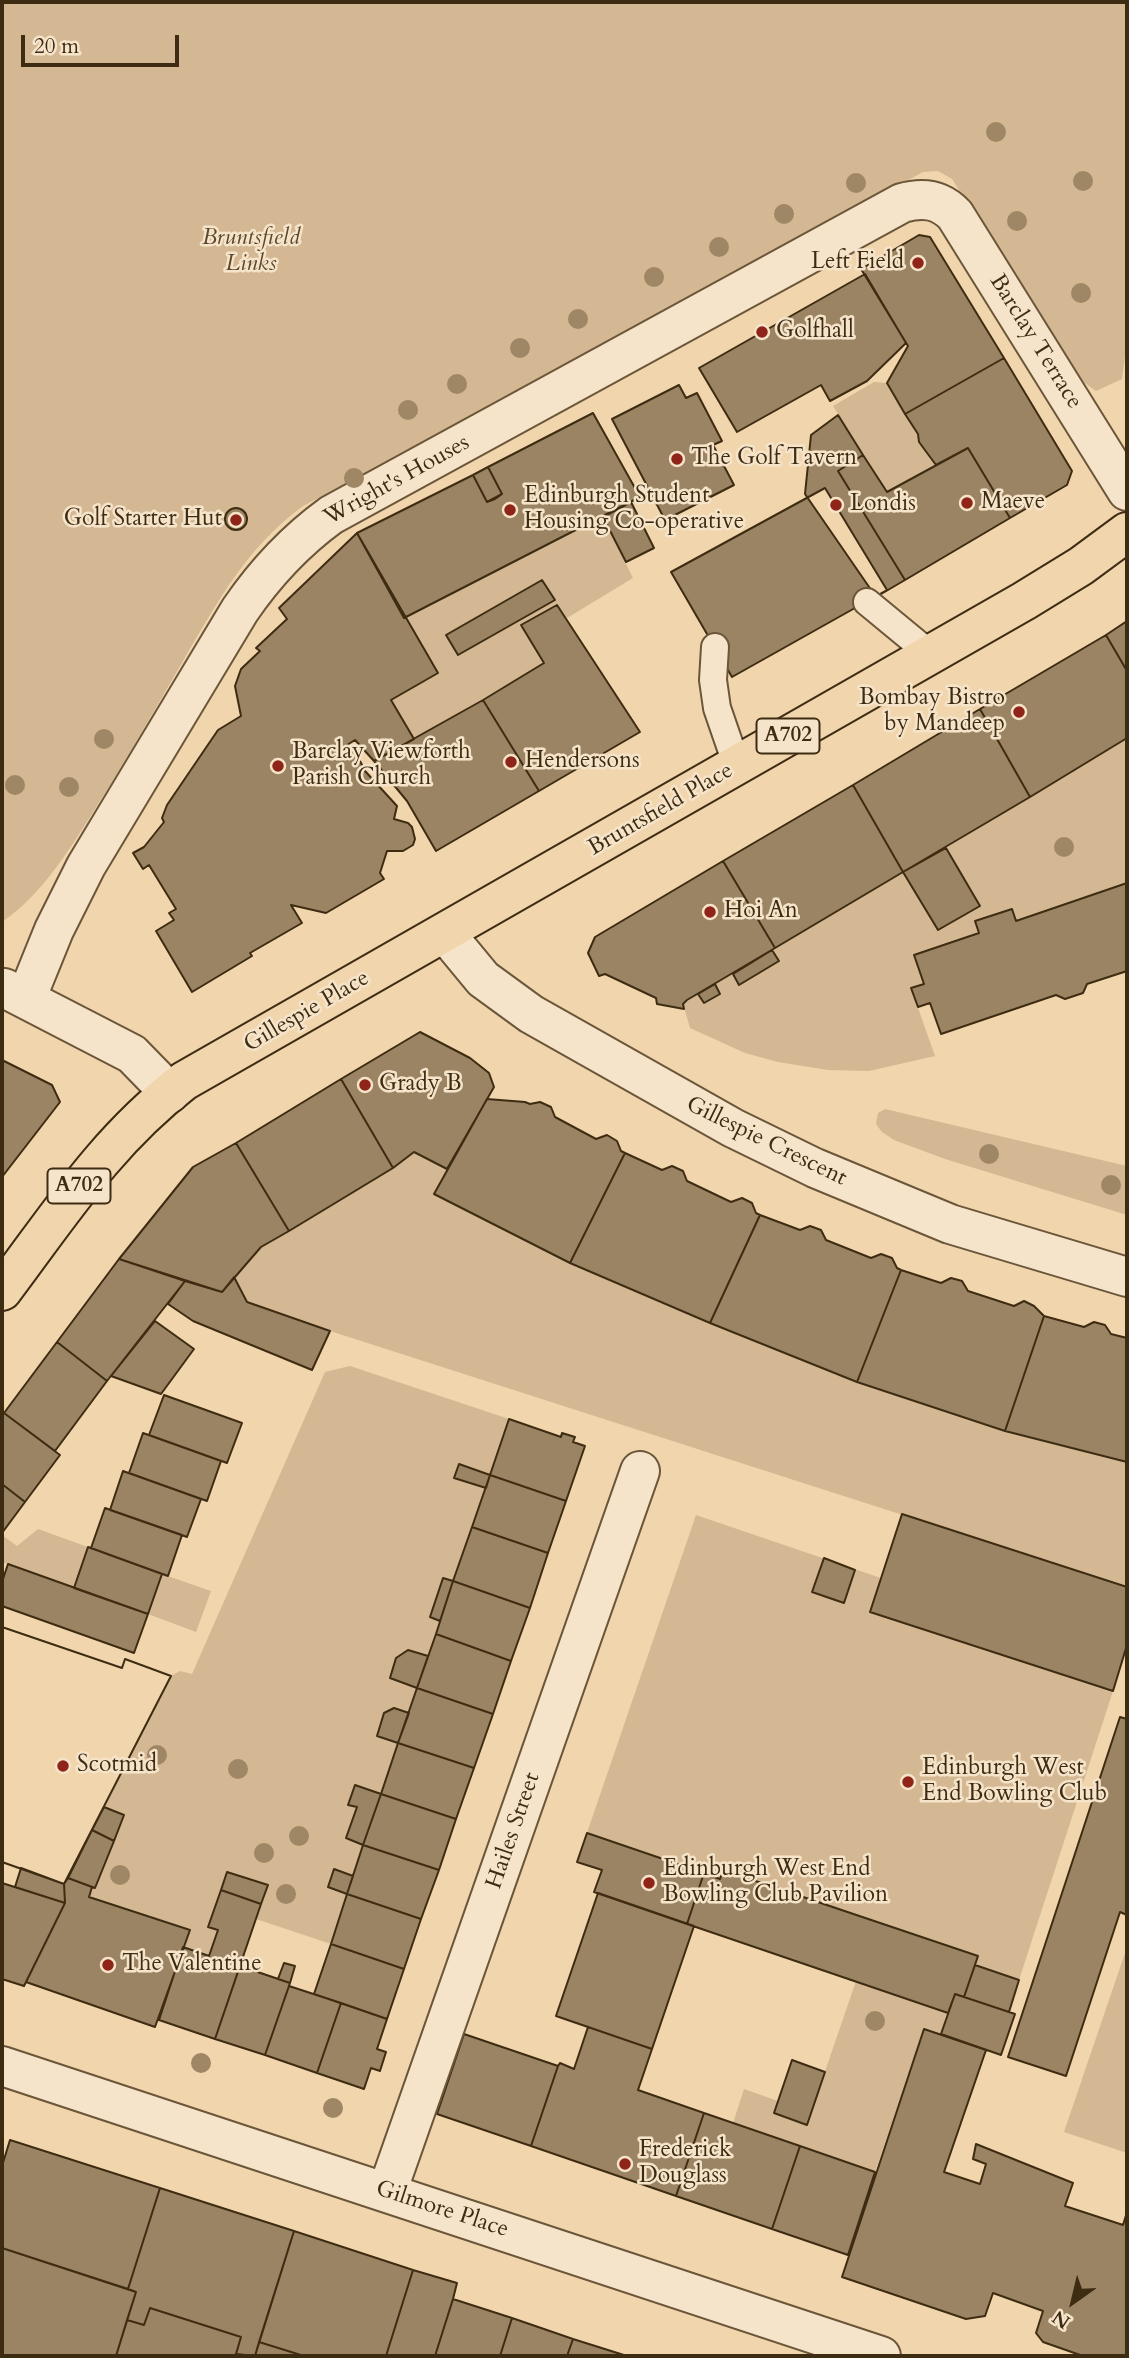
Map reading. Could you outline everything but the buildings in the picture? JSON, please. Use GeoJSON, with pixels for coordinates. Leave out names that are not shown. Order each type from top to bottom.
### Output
{"type":"FeatureCollection","features":[{"type":"Feature","properties":{"kind":"main road","name":"Bruntsfield Place"},"geometry":{"type":"LineString","coordinates":[[445,933],[1081,566],[1127,532]]}},
{"type":"Feature","properties":{"kind":"main road","name":"Gillespie Place"},"geometry":{"type":"LineString","coordinates":[[170,1093],[201,1072],[445,933]]}},
{"type":"Feature","properties":{"kind":"main road","name":"A702"},"geometry":{"type":"LineString","coordinates":[[2,1291],[97,1163],[132,1126],[170,1093]]}},
{"type":"Feature","properties":{"kind":"street","name":"Wright's Houses"},"geometry":{"type":"LineString","coordinates":[[14,993],[126,798],[247,600],[273,566],[301,537],[331,514],[902,204],[919,199],[934,201]]}},
{"type":"Feature","properties":{"kind":"street","name":"Barclay Terrace"},"geometry":{"type":"LineString","coordinates":[[934,201],[950,209],[960,221],[1127,491]]}},
{"type":"Feature","properties":{"kind":"street","name":"Gillespie Crescent"},"geometry":{"type":"LineString","coordinates":[[445,933],[483,979],[531,1014],[733,1128],[815,1168],[950,1224],[1127,1277]]}},
{"type":"Feature","properties":{"kind":"street"},"geometry":{"type":"LineString","coordinates":[[14,993],[132,1054],[170,1093]]}},
{"type":"Feature","properties":{"kind":"street","name":"Hailes Street"},"geometry":{"type":"LineString","coordinates":[[387,2192],[640,1471]]}},
{"type":"Feature","properties":{"kind":"street","name":"Gilmore Place"},"geometry":{"type":"LineString","coordinates":[[2,2066],[881,2356]]}},
{"type":"Feature","properties":{"kind":"lane"},"geometry":{"type":"LineString","coordinates":[[867,602],[930,654]]}},
{"type":"Feature","properties":{"kind":"lane"},"geometry":{"type":"LineString","coordinates":[[715,647],[713,680],[716,708],[737,766]]}},
{"type":"Feature","properties":{"kind":"green space","name":"Bruntsfield Links"},"geometry":{"type":"Polygon","coordinates":[[[2,2],[1127,2],[1127,342],[1122,379],[1096,391],[1075,376],[952,179],[938,171],[923,172],[644,325],[303,506],[283,522],[249,558],[221,597],[62,860],[28,900],[2,922],[2,2]]]}},
{"type":"Feature","properties":{"kind":"green space"},"geometry":{"type":"Polygon","coordinates":[[[874,382],[887,383],[918,434],[919,442],[936,465],[887,492],[833,406],[874,382]]]}},
{"type":"Feature","properties":{"kind":"green space"},"geometry":{"type":"Polygon","coordinates":[[[603,517],[633,578],[567,618],[557,605],[521,625],[544,663],[414,739],[391,700],[404,618],[603,517]]]}},
{"type":"Feature","properties":{"kind":"green space"},"geometry":{"type":"Polygon","coordinates":[[[1127,738],[1127,883],[1016,921],[1011,909],[975,921],[979,933],[914,955],[924,984],[911,988],[935,1056],[869,1071],[828,1070],[778,1062],[745,1053],[690,1028],[683,1004],[698,994],[704,1003],[720,994],[715,984],[733,974],[740,985],[779,961],[772,950],[903,872],[938,930],[979,906],[946,848],[1127,738]]]}},
{"type":"Feature","properties":{"kind":"green space"},"geometry":{"type":"Polygon","coordinates":[[[885,1109],[1127,1166],[1127,1215],[945,1159],[894,1140],[876,1124],[878,1113],[885,1109]]]}},
{"type":"Feature","properties":{"kind":"green space"},"geometry":{"type":"Polygon","coordinates":[[[414,1152],[447,1169],[434,1195],[570,1263],[857,1382],[1005,1431],[1127,1462],[1127,1587],[247,1302],[234,1277],[261,1247],[393,1168],[414,1152]]]}},
{"type":"Feature","properties":{"kind":"green space"},"geometry":{"type":"Polygon","coordinates":[[[350,1366],[509,1419],[490,1475],[459,1464],[454,1477],[486,1488],[453,1581],[443,1578],[430,1617],[440,1621],[428,1656],[408,1650],[396,1658],[390,1677],[417,1688],[409,1713],[394,1708],[385,1713],[377,1735],[398,1743],[381,1794],[355,1785],[348,1804],[357,1807],[346,1838],[363,1845],[353,1876],[334,1870],[328,1887],[347,1894],[331,1944],[256,1919],[268,1885],[228,1872],[208,1926],[218,1930],[209,1956],[183,1947],[190,1929],[89,1897],[124,1815],[104,1807],[171,1676],[180,1671],[192,1674],[325,1372],[350,1366]]]}},
{"type":"Feature","properties":{"kind":"green space"},"geometry":{"type":"Polygon","coordinates":[[[696,1515],[881,1578],[871,1612],[1113,1691],[1019,1980],[975,1965],[977,1956],[723,1870],[720,1879],[602,1895],[594,1892],[601,1870],[577,1862],[696,1515]]]}},
{"type":"Feature","properties":{"kind":"green space"},"geometry":{"type":"Polygon","coordinates":[[[38,1529],[88,1547],[74,1588],[2,1562],[2,1535],[17,1546],[38,1529]]]}},
{"type":"Feature","properties":{"kind":"green space"},"geometry":{"type":"Polygon","coordinates":[[[162,1574],[211,1591],[196,1632],[148,1614],[162,1574]]]}},
{"type":"Feature","properties":{"kind":"green space"},"geometry":{"type":"Polygon","coordinates":[[[1127,1951],[1127,2153],[1064,2132],[1127,1951]]]}},
{"type":"Feature","properties":{"kind":"green space"},"geometry":{"type":"Polygon","coordinates":[[[856,1981],[948,2013],[941,2034],[924,2029],[875,2172],[733,2123],[744,2089],[778,2101],[774,2113],[807,2124],[856,1981]]]}},
{"type":"Feature","properties":{"kind":"place","name":"Left Field"},"geometry":{"type":"Point","coordinates":[918,263]}},
{"type":"Feature","properties":{"kind":"place","name":"Golfhall"},"geometry":{"type":"Point","coordinates":[762,332]}},
{"type":"Feature","properties":{"kind":"place","name":"The Golf Tavern"},"geometry":{"type":"Point","coordinates":[677,459]}},
{"type":"Feature","properties":{"kind":"place","name":"Maeve"},"geometry":{"type":"Point","coordinates":[967,503]}},
{"type":"Feature","properties":{"kind":"place","name":"Londis"},"geometry":{"type":"Point","coordinates":[836,505]}},
{"type":"Feature","properties":{"kind":"place","name":"Edinburgh Student Housing Co-operative"},"geometry":{"type":"Point","coordinates":[510,510]}},
{"type":"Feature","properties":{"kind":"place","name":"Golf Starter Hut"},"geometry":{"type":"Point","coordinates":[236,520]}},
{"type":"Feature","properties":{"kind":"place","name":"Bombay Bistro by Mandeep"},"geometry":{"type":"Point","coordinates":[1019,712]}},
{"type":"Feature","properties":{"kind":"place","name":"Hendersons"},"geometry":{"type":"Point","coordinates":[511,762]}},
{"type":"Feature","properties":{"kind":"place","name":"Barclay Viewforth Parish Church"},"geometry":{"type":"Point","coordinates":[278,766]}},
{"type":"Feature","properties":{"kind":"place","name":"Hoi An"},"geometry":{"type":"Point","coordinates":[710,912]}},
{"type":"Feature","properties":{"kind":"place","name":"Grady B"},"geometry":{"type":"Point","coordinates":[365,1085]}},
{"type":"Feature","properties":{"kind":"place","name":"Scotmid"},"geometry":{"type":"Point","coordinates":[63,1766]}},
{"type":"Feature","properties":{"kind":"place","name":"Edinburgh West End Bowling Club"},"geometry":{"type":"Point","coordinates":[908,1782]}},
{"type":"Feature","properties":{"kind":"place","name":"Edinburgh West End Bowling Club Pavilion"},"geometry":{"type":"Point","coordinates":[649,1883]}},
{"type":"Feature","properties":{"kind":"place","name":"The Valentine"},"geometry":{"type":"Point","coordinates":[108,1965]}},
{"type":"Feature","properties":{"kind":"place","name":"Frederick Douglass"},"geometry":{"type":"Point","coordinates":[625,2164]}}]}
